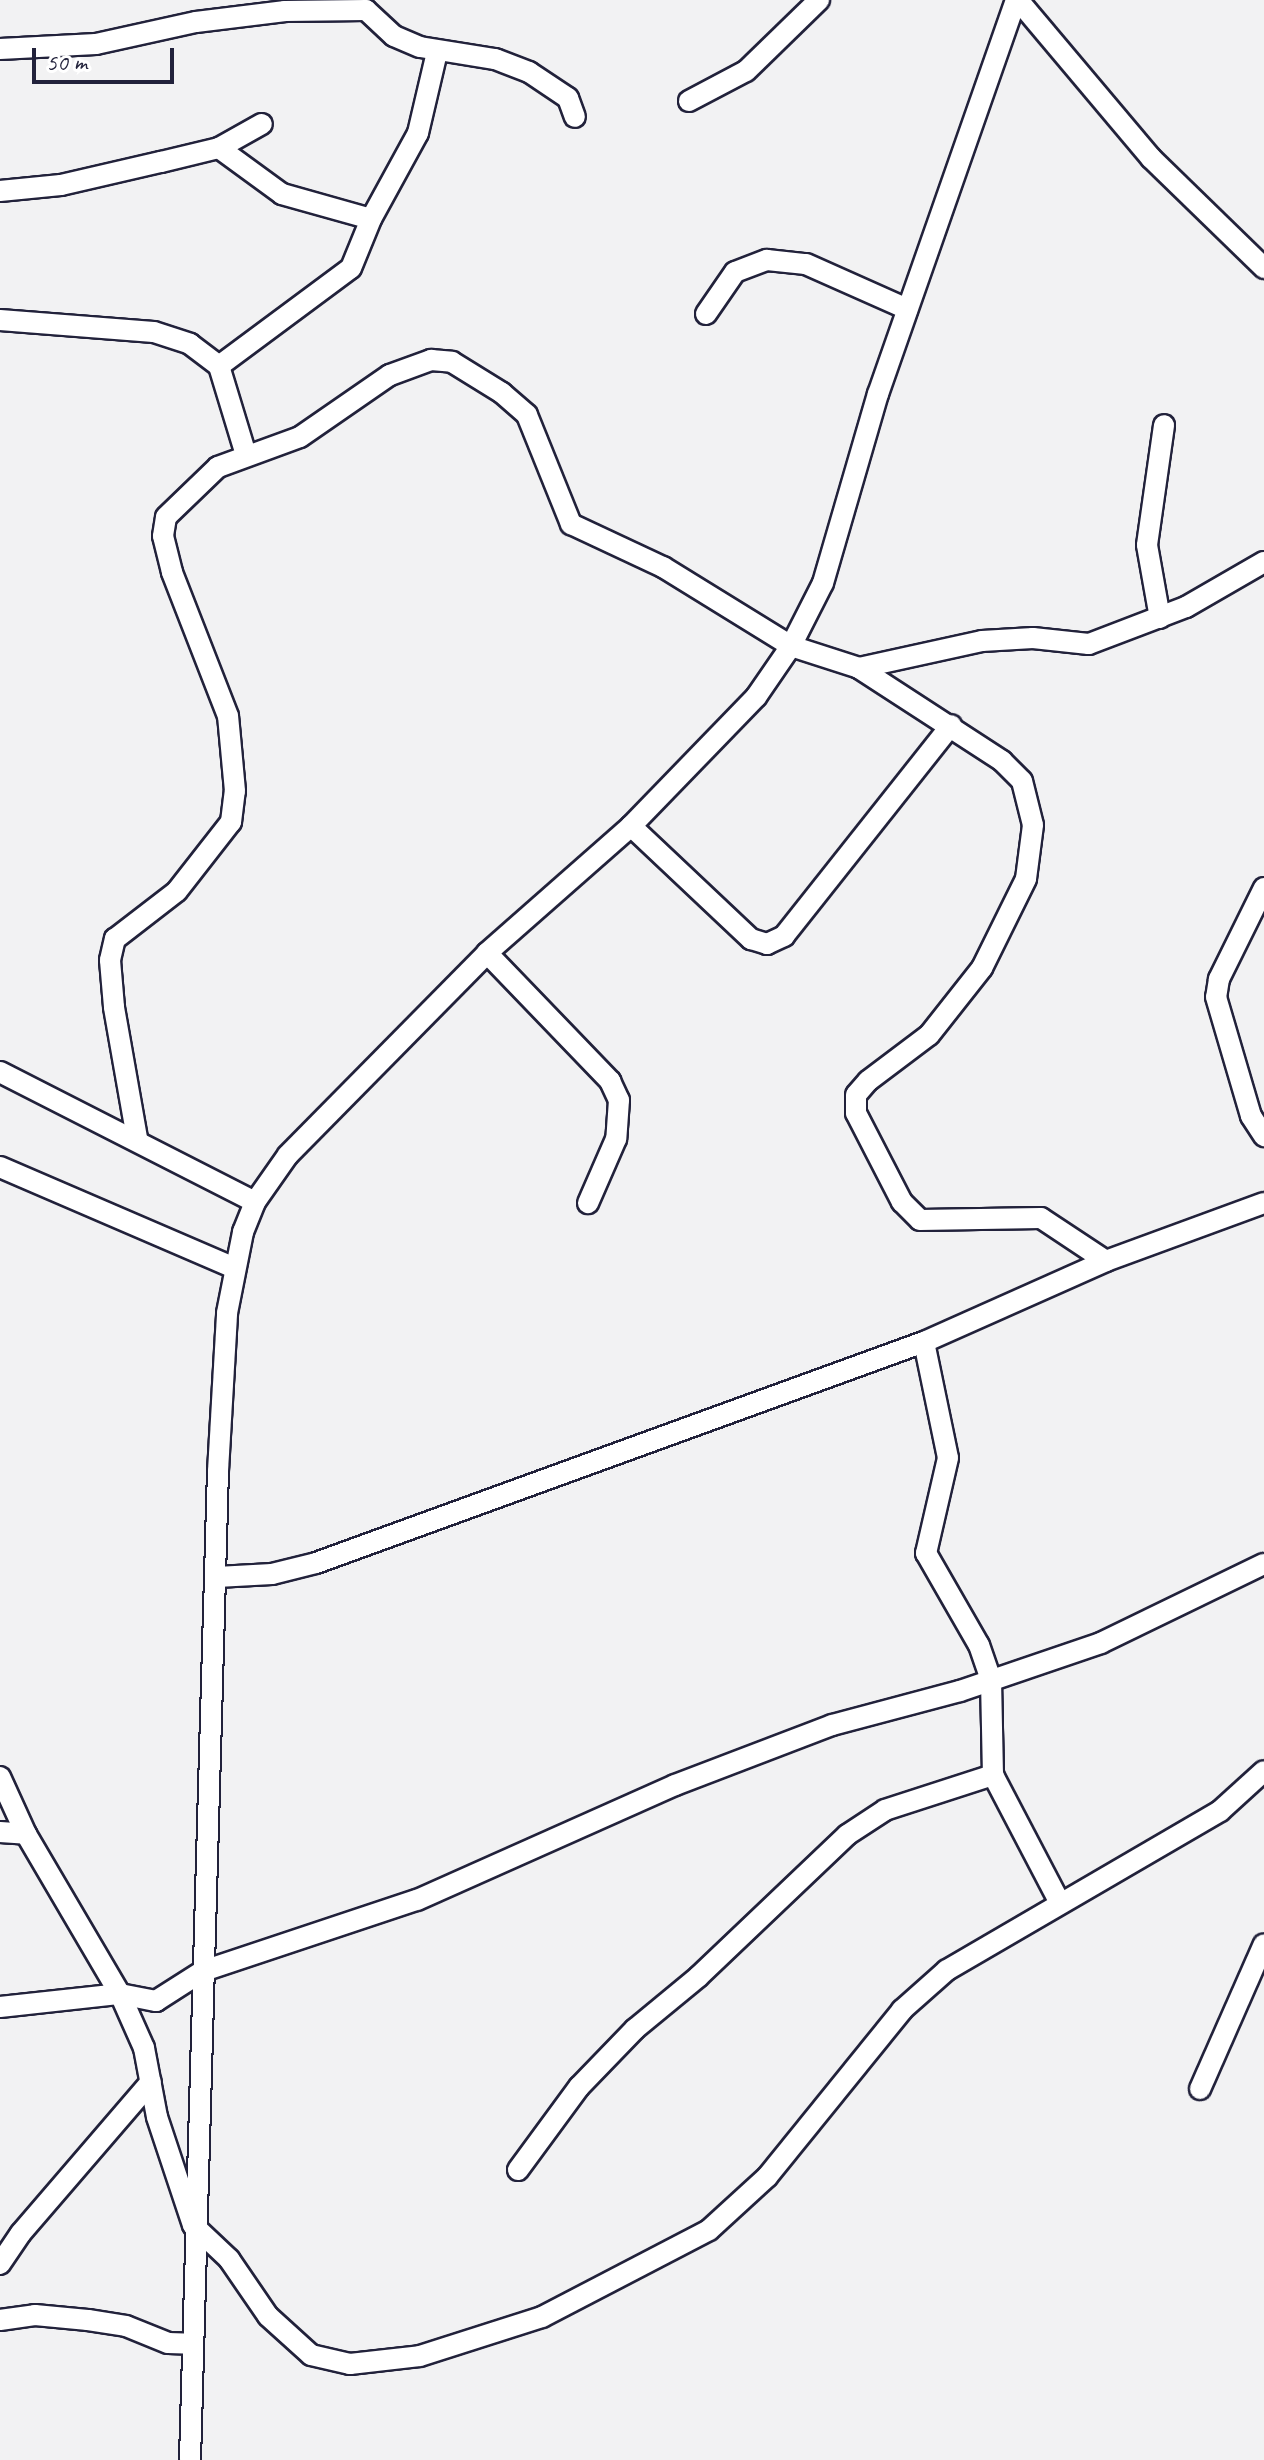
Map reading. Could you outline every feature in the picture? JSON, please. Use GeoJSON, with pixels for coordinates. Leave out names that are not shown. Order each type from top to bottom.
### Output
{"type":"FeatureCollection","features":[{"type":"Feature","properties":{"kind":"street"},"geometry":{"type":"LineString","coordinates":[[689,101],[746,71],[819,0]]}},
{"type":"Feature","properties":{"kind":"street"},"geometry":{"type":"LineString","coordinates":[[1017,0],[1151,158],[1264,268]]}},
{"type":"Feature","properties":{"kind":"street"},"geometry":{"type":"LineString","coordinates":[[190,2460],[193,2225],[222,1393],[235,1268],[255,1202],[288,1155],[487,953],[631,826],[756,697],[791,646],[823,583],[907,309],[1017,0]]}},
{"type":"Feature","properties":{"kind":"street"},"geometry":{"type":"LineString","coordinates":[[0,49],[96,44],[196,22],[372,5],[394,36],[437,52],[495,59],[529,72],[568,98],[575,117]]}},
{"type":"Feature","properties":{"kind":"street"},"geometry":{"type":"LineString","coordinates":[[219,366],[351,268],[371,219],[418,133],[437,52]]}},
{"type":"Feature","properties":{"kind":"street"},"geometry":{"type":"LineString","coordinates":[[0,191],[61,185],[219,148],[262,124]]}},
{"type":"Feature","properties":{"kind":"street"},"geometry":{"type":"LineString","coordinates":[[219,148],[282,194],[371,219]]}},
{"type":"Feature","properties":{"kind":"street"},"geometry":{"type":"LineString","coordinates":[[706,314],[735,272],[767,260],[806,264],[907,309]]}},
{"type":"Feature","properties":{"kind":"street"},"geometry":{"type":"LineString","coordinates":[[0,320],[154,332],[190,344],[219,366],[246,455]]}},
{"type":"Feature","properties":{"kind":"street"},"geometry":{"type":"LineString","coordinates":[[137,1138],[114,1007],[110,960],[115,939],[177,891],[231,822],[235,791],[228,716],[163,536],[166,517],[190,490],[218,467],[300,437],[410,365],[452,362],[527,415],[571,524],[663,567],[791,646],[859,668],[951,725],[1022,781],[1033,825],[1026,879],[982,968],[929,1035],[868,1081],[856,1095],[856,1113],[902,1202],[920,1220],[1041,1218],[1106,1261]]}},
{"type":"Feature","properties":{"kind":"street"},"geometry":{"type":"LineString","coordinates":[[1160,618],[1147,545],[1164,425]]}},
{"type":"Feature","properties":{"kind":"street"},"geometry":{"type":"LineString","coordinates":[[859,668],[982,641],[1033,638],[1089,644],[1160,618],[1264,562]]}},
{"type":"Feature","properties":{"kind":"street"},"geometry":{"type":"LineString","coordinates":[[631,826],[751,939],[767,944],[784,936],[951,725]]}},
{"type":"Feature","properties":{"kind":"street"},"geometry":{"type":"LineString","coordinates":[[1264,888],[1219,979],[1216,997],[1251,1116],[1264,1136]]}},
{"type":"Feature","properties":{"kind":"street"},"geometry":{"type":"LineString","coordinates":[[487,953],[610,1081],[619,1100],[616,1139],[588,1203]]}},
{"type":"Feature","properties":{"kind":"street"},"geometry":{"type":"LineString","coordinates":[[0,1072],[137,1138],[255,1202]]}},
{"type":"Feature","properties":{"kind":"street"},"geometry":{"type":"LineString","coordinates":[[0,1167],[235,1268]]}},
{"type":"Feature","properties":{"kind":"street"},"geometry":{"type":"LineString","coordinates":[[217,1577],[272,1574],[316,1563],[924,1342],[1106,1261],[1264,1203]]}},
{"type":"Feature","properties":{"kind":"street"},"geometry":{"type":"LineString","coordinates":[[924,1342],[948,1458],[926,1553],[979,1645],[991,1680],[993,1775],[1060,1903]]}},
{"type":"Feature","properties":{"kind":"street"},"geometry":{"type":"LineString","coordinates":[[0,2007],[120,1994],[156,2001],[203,1971],[417,1900],[675,1785],[832,1725],[991,1680],[1101,1643],[1264,1564]]}},
{"type":"Feature","properties":{"kind":"street"},"geometry":{"type":"LineString","coordinates":[[0,1777],[26,1834],[120,1994],[144,2048],[193,2225],[229,2259],[268,2316],[311,2355],[350,2364],[420,2356],[542,2317],[709,2230],[767,2177],[902,2010],[947,1970],[1220,1811],[1264,1771]]}},
{"type":"Feature","properties":{"kind":"street"},"geometry":{"type":"LineString","coordinates":[[518,2170],[579,2087],[635,2029],[698,1977],[847,1835],[885,1810],[993,1775]]}},
{"type":"Feature","properties":{"kind":"street"},"geometry":{"type":"LineString","coordinates":[[0,1832],[26,1834]]}},
{"type":"Feature","properties":{"kind":"street"},"geometry":{"type":"LineString","coordinates":[[1200,2089],[1264,1944]]}},
{"type":"Feature","properties":{"kind":"street"},"geometry":{"type":"LineString","coordinates":[[0,2264],[21,2233],[151,2082]]}},
{"type":"Feature","properties":{"kind":"street"},"geometry":{"type":"LineString","coordinates":[[0,2320],[35,2315],[88,2320],[126,2326],[168,2343],[192,2344]]}}]}
